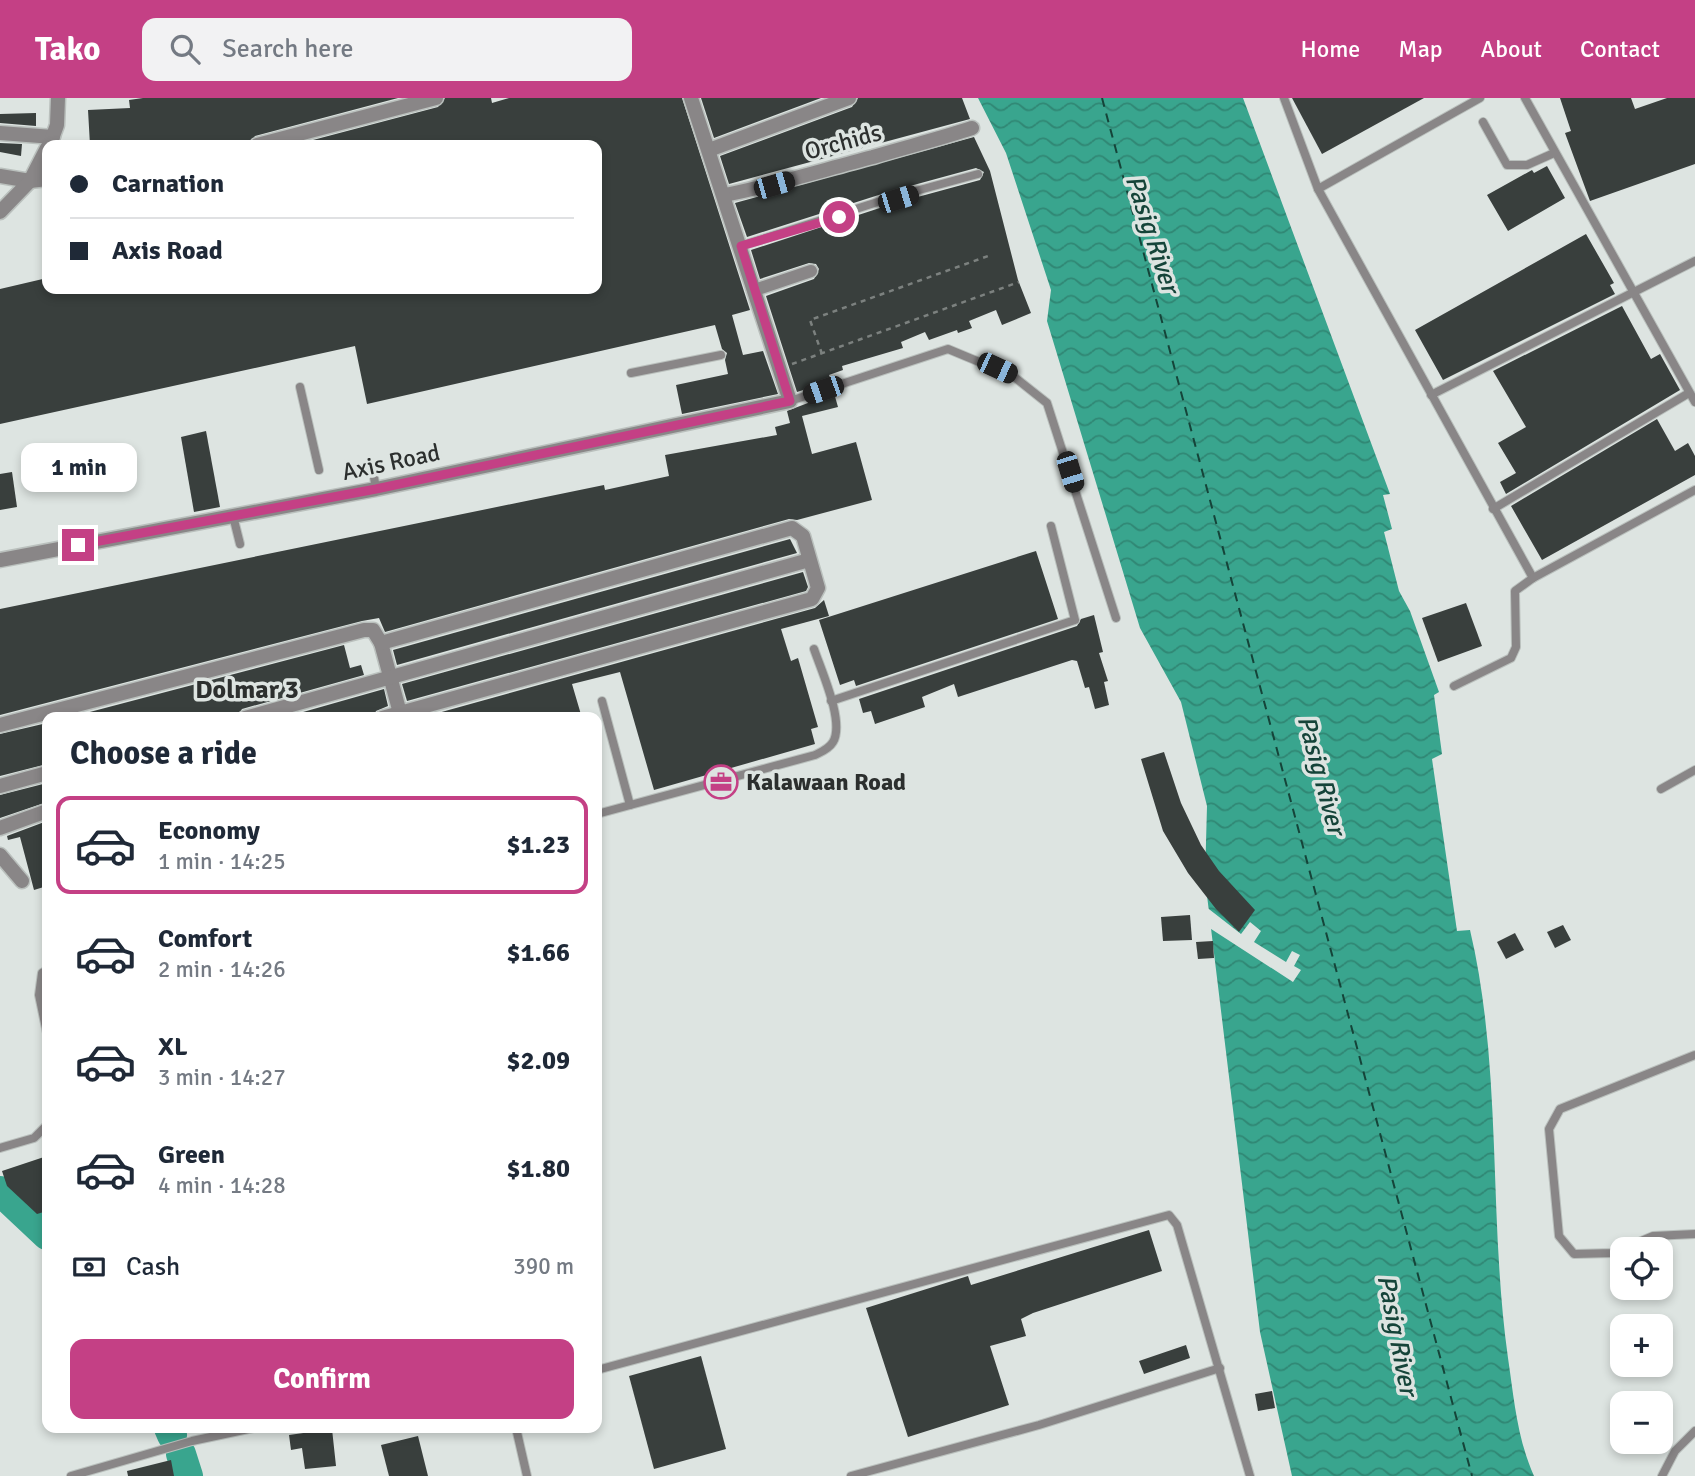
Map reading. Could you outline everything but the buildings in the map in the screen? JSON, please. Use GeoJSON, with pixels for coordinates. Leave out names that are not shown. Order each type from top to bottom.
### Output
{"type":"FeatureCollection","features":[{"type":"Feature","properties":{"kind":"street"},"geometry":{"type":"LineString","coordinates":[[51,140],[57,125],[58,98]]}},
{"type":"Feature","properties":{"kind":"street"},"geometry":{"type":"LineString","coordinates":[[276,140],[436,98]]}},
{"type":"Feature","properties":{"kind":"street"},"geometry":{"type":"LineString","coordinates":[[691,98],[725,195],[790,401]]}},
{"type":"Feature","properties":{"kind":"street"},"geometry":{"type":"LineString","coordinates":[[709,150],[849,98]]}},
{"type":"Feature","properties":{"kind":"street","name":"Orchids"},"geometry":{"type":"LineString","coordinates":[[725,195],[774,185],[877,155],[914,148],[972,128]]}},
{"type":"Feature","properties":{"kind":"street"},"geometry":{"type":"LineString","coordinates":[[0,132],[42,141]]}},
{"type":"Feature","properties":{"kind":"street"},"geometry":{"type":"LineString","coordinates":[[0,212],[30,181],[42,158]]}},
{"type":"Feature","properties":{"kind":"street"},"geometry":{"type":"LineString","coordinates":[[0,176],[30,181],[42,180]]}},
{"type":"Feature","properties":{"kind":"street"},"geometry":{"type":"LineString","coordinates":[[755,290],[811,271]]}},
{"type":"Feature","properties":{"kind":"street","name":"Axis Road"},"geometry":{"type":"LineString","coordinates":[[0,560],[376,489],[790,401]]}},
{"type":"Feature","properties":{"kind":"street"},"geometry":{"type":"LineString","coordinates":[[382,643],[792,528],[803,536],[818,588],[812,599],[404,712]]}},
{"type":"Feature","properties":{"kind":"street"},"geometry":{"type":"LineString","coordinates":[[266,712],[809,560]]}},
{"type":"Feature","properties":{"kind":"street"},"geometry":{"type":"LineString","coordinates":[[50,712],[364,630],[373,630],[382,643],[400,712]]}},
{"type":"Feature","properties":{"kind":"street"},"geometry":{"type":"LineString","coordinates":[[0,725],[42,714]]}},
{"type":"Feature","properties":{"kind":"street"},"geometry":{"type":"LineString","coordinates":[[0,786],[42,774]]}},
{"type":"Feature","properties":{"kind":"street"},"geometry":{"type":"LineString","coordinates":[[0,828],[42,814]]}},
{"type":"Feature","properties":{"kind":"street"},"geometry":{"type":"LineString","coordinates":[[0,855],[22,881]]}},
{"type":"Feature","properties":{"kind":"lane"},"geometry":{"type":"LineString","coordinates":[[1284,98],[1318,189],[1493,509],[1534,578]]}},
{"type":"Feature","properties":{"kind":"lane"},"geometry":{"type":"LineString","coordinates":[[1318,189],[1480,98]]}},
{"type":"Feature","properties":{"kind":"lane"},"geometry":{"type":"LineString","coordinates":[[1525,98],[1695,402]]}},
{"type":"Feature","properties":{"kind":"lane"},"geometry":{"type":"LineString","coordinates":[[1483,122],[1507,165],[1527,165],[1554,153]]}},
{"type":"Feature","properties":{"kind":"lane"},"geometry":{"type":"LineString","coordinates":[[741,246],[890,198],[978,174]]}},
{"type":"Feature","properties":{"kind":"lane"},"geometry":{"type":"LineString","coordinates":[[1431,395],[1695,261]]}},
{"type":"Feature","properties":{"kind":"lane"},"geometry":{"type":"LineString","coordinates":[[790,401],[948,349],[980,360],[1027,384],[1047,403],[1116,618]]}},
{"type":"Feature","properties":{"kind":"lane"},"geometry":{"type":"LineString","coordinates":[[631,373],[721,355]]}},
{"type":"Feature","properties":{"kind":"lane"},"geometry":{"type":"LineString","coordinates":[[300,387],[319,470]]}},
{"type":"Feature","properties":{"kind":"lane"},"geometry":{"type":"LineString","coordinates":[[1493,509],[1689,393]]}},
{"type":"Feature","properties":{"kind":"lane"},"geometry":{"type":"LineString","coordinates":[[373,471],[376,489]]}},
{"type":"Feature","properties":{"kind":"lane"},"geometry":{"type":"LineString","coordinates":[[1454,686],[1511,658],[1516,647],[1515,591],[1695,490]]}},
{"type":"Feature","properties":{"kind":"lane"},"geometry":{"type":"LineString","coordinates":[[233,516],[240,544]]}},
{"type":"Feature","properties":{"kind":"lane"},"geometry":{"type":"LineString","coordinates":[[831,701],[1075,620],[1051,526]]}},
{"type":"Feature","properties":{"kind":"lane"},"geometry":{"type":"LineString","coordinates":[[602,813],[815,755],[833,742],[838,727],[814,649]]}},
{"type":"Feature","properties":{"kind":"lane"},"geometry":{"type":"LineString","coordinates":[[602,701],[630,805]]}},
{"type":"Feature","properties":{"kind":"lane"},"geometry":{"type":"LineString","coordinates":[[1661,789],[1695,769]]}},
{"type":"Feature","properties":{"kind":"lane"},"geometry":{"type":"LineString","coordinates":[[42,973],[39,995],[42,1009]]}},
{"type":"Feature","properties":{"kind":"lane"},"geometry":{"type":"LineString","coordinates":[[1695,1055],[1560,1109],[1549,1129],[1559,1236],[1574,1254],[1613,1253],[1653,1236],[1695,1234]]}},
{"type":"Feature","properties":{"kind":"lane"},"geometry":{"type":"LineString","coordinates":[[0,1148],[34,1138],[42,1130]]}},
{"type":"Feature","properties":{"kind":"lane"},"geometry":{"type":"LineString","coordinates":[[602,1369],[1169,1215],[1177,1225],[1250,1476]]}},
{"type":"Feature","properties":{"kind":"lane"},"geometry":{"type":"LineString","coordinates":[[851,1476],[1039,1426],[1220,1368]]}},
{"type":"Feature","properties":{"kind":"lane"},"geometry":{"type":"LineString","coordinates":[[1662,1476],[1675,1451],[1695,1431]]}},
{"type":"Feature","properties":{"kind":"lane"},"geometry":{"type":"LineString","coordinates":[[71,1476],[192,1441],[230,1433]]}},
{"type":"Feature","properties":{"kind":"lane"},"geometry":{"type":"LineString","coordinates":[[517,1433],[527,1476]]}},
{"type":"Feature","properties":{"kind":"path"},"geometry":{"type":"LineString","coordinates":[[822,354],[810,320],[988,256]]}},
{"type":"Feature","properties":{"kind":"path"},"geometry":{"type":"LineString","coordinates":[[780,369],[1019,282]]}},
{"type":"Feature","properties":{"kind":"water","name":"Pasig River"},"geometry":{"type":"Polygon","coordinates":[[[978,98],[1243,98],[1390,494],[1383,495],[1392,529],[1384,532],[1399,591],[1410,611],[1439,692],[1434,695],[1442,754],[1432,759],[1457,931],[1470,930],[1480,983],[1491,1090],[1502,1305],[1517,1418],[1534,1476],[1292,1476],[1260,1332],[1205,879],[1207,806],[1181,702],[1140,628],[1047,321],[1051,290],[1006,153],[978,98]]]}},
{"type":"Feature","properties":{"kind":"pier"},"geometry":{"type":"Polygon","coordinates":[[[1205,906],[1241,934],[1250,922],[1261,931],[1254,942],[1286,962],[1292,951],[1300,955],[1294,966],[1301,970],[1293,982],[1208,927],[1205,906]]]}},
{"type":"Feature","properties":{"kind":"waterway"},"geometry":{"type":"LineString","coordinates":[[0,1191],[42,1230]]}},
{"type":"Feature","properties":{"kind":"waterway"},"geometry":{"type":"LineString","coordinates":[[181,1454],[188,1476]]}},
{"type":"Feature","properties":{"kind":"ferry route"},"geometry":{"type":"LineString","coordinates":[[1102,98],[1472,1476]]}},
{"type":"Feature","properties":{"kind":"place","name":"Kalawaan Road"},"geometry":{"type":"Point","coordinates":[721,782]}},
{"type":"Feature","properties":{"kind":"district","name":"Dolmar 3"},"geometry":{"type":"Point","coordinates":[247,690]}},
{"type":"Feature","properties":{"kind":"route"},"geometry":{"type":"LineString","coordinates":[[78,545],[376,489],[790,401],[741,246],[839,217]]}}]}
